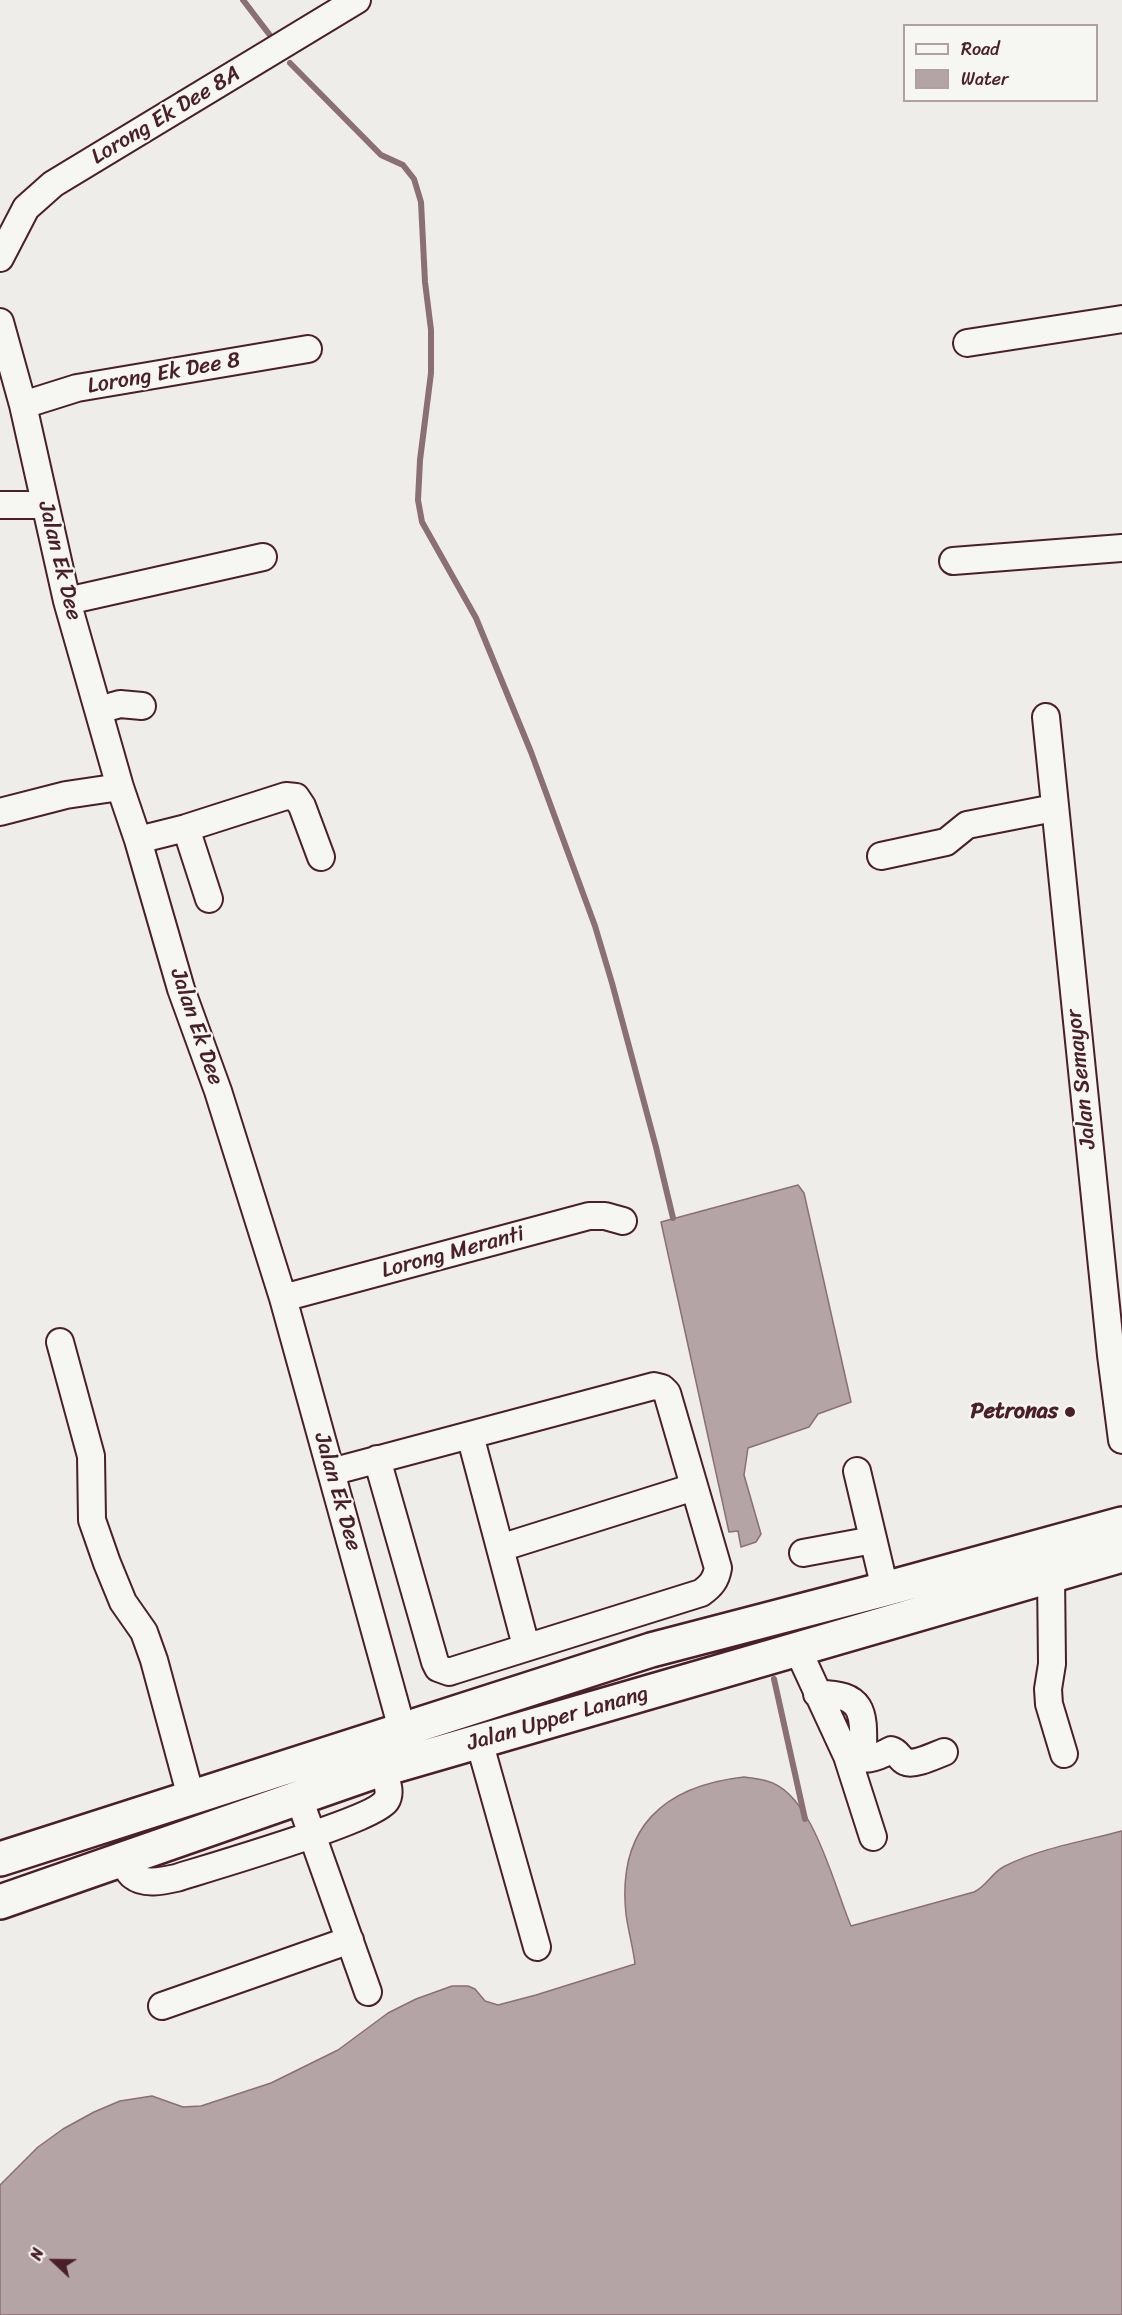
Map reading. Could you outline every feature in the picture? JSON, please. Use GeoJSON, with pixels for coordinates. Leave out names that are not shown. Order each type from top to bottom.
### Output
{"type":"FeatureCollection","features":[{"type":"Feature","properties":{"kind":"main road","name":"Jalan Upper Lanang"},"geometry":{"type":"LineString","coordinates":[[0,1858],[651,1650],[1122,1524]]}},
{"type":"Feature","properties":{"kind":"main road","name":"Jalan Upper Lanang"},"geometry":{"type":"LineString","coordinates":[[0,1902],[298,1798],[383,1771],[797,1648],[1122,1555]]}},
{"type":"Feature","properties":{"kind":"street","name":"Lorong Ek Dee 8A"},"geometry":{"type":"LineString","coordinates":[[0,258],[26,208],[53,184],[357,0]]}},
{"type":"Feature","properties":{"kind":"street"},"geometry":{"type":"LineString","coordinates":[[967,343],[1122,319]]}},
{"type":"Feature","properties":{"kind":"street","name":"Jalan Ek Dee"},"geometry":{"type":"LineString","coordinates":[[0,322],[23,405],[68,601],[120,787],[138,840],[181,989],[218,1091],[283,1298],[402,1729]]}},
{"type":"Feature","properties":{"kind":"street","name":"Lorong Ek Dee 8"},"geometry":{"type":"LineString","coordinates":[[23,405],[77,388],[308,349]]}},
{"type":"Feature","properties":{"kind":"street"},"geometry":{"type":"LineString","coordinates":[[0,505],[45,505]]}},
{"type":"Feature","properties":{"kind":"street"},"geometry":{"type":"LineString","coordinates":[[953,561],[1122,548]]}},
{"type":"Feature","properties":{"kind":"street"},"geometry":{"type":"LineString","coordinates":[[68,601],[263,557]]}},
{"type":"Feature","properties":{"kind":"street"},"geometry":{"type":"LineString","coordinates":[[99,710],[120,704],[142,706]]}},
{"type":"Feature","properties":{"kind":"street","name":"Jalan Semayor"},"geometry":{"type":"LineString","coordinates":[[1046,717],[1111,1355],[1122,1440]]}},
{"type":"Feature","properties":{"kind":"street"},"geometry":{"type":"LineString","coordinates":[[0,812],[66,795],[120,787]]}},
{"type":"Feature","properties":{"kind":"street"},"geometry":{"type":"LineString","coordinates":[[138,840],[186,828],[286,796],[296,797],[302,806],[321,857]]}},
{"type":"Feature","properties":{"kind":"street"},"geometry":{"type":"LineString","coordinates":[[881,856],[946,842],[967,825],[1054,808]]}},
{"type":"Feature","properties":{"kind":"street"},"geometry":{"type":"LineString","coordinates":[[186,828],[209,899]]}},
{"type":"Feature","properties":{"kind":"street","name":"Lorong Meranti"},"geometry":{"type":"LineString","coordinates":[[283,1298],[589,1216],[605,1216],[623,1221]]}},
{"type":"Feature","properties":{"kind":"street"},"geometry":{"type":"LineString","coordinates":[[60,1342],[91,1456],[92,1520],[123,1602],[144,1632],[190,1797]]}},
{"type":"Feature","properties":{"kind":"street"},"geometry":{"type":"LineString","coordinates":[[331,1472],[377,1459],[658,1386],[668,1393],[718,1568],[717,1576],[713,1584],[701,1593],[449,1672],[438,1668],[377,1459]]}},
{"type":"Feature","properties":{"kind":"street"},"geometry":{"type":"LineString","coordinates":[[470,1435],[526,1646]]}},
{"type":"Feature","properties":{"kind":"street"},"geometry":{"type":"LineString","coordinates":[[857,1471],[885,1589]]}},
{"type":"Feature","properties":{"kind":"street"},"geometry":{"type":"LineString","coordinates":[[500,1548],[694,1487]]}},
{"type":"Feature","properties":{"kind":"street"},"geometry":{"type":"LineString","coordinates":[[803,1553],[873,1540]]}},
{"type":"Feature","properties":{"kind":"street"},"geometry":{"type":"LineString","coordinates":[[1051,1575],[1052,1664],[1048,1689],[1049,1704],[1064,1754]]}},
{"type":"Feature","properties":{"kind":"street"},"geometry":{"type":"LineString","coordinates":[[640,1613],[651,1650]]}},
{"type":"Feature","properties":{"kind":"street"},"geometry":{"type":"LineString","coordinates":[[797,1648],[817,1694],[855,1757],[873,1837]]}},
{"type":"Feature","properties":{"kind":"street"},"geometry":{"type":"LineString","coordinates":[[480,1742],[537,1947]]}},
{"type":"Feature","properties":{"kind":"street"},"geometry":{"type":"LineString","coordinates":[[855,1757],[879,1757],[891,1750],[898,1753],[905,1762],[911,1764],[944,1752]]}},
{"type":"Feature","properties":{"kind":"street"},"geometry":{"type":"LineString","coordinates":[[122,1859],[132,1876],[144,1881],[158,1881],[176,1878],[312,1834],[377,1810],[386,1801],[388,1795],[383,1771]]}},
{"type":"Feature","properties":{"kind":"street"},"geometry":{"type":"LineString","coordinates":[[298,1798],[368,1992]]}},
{"type":"Feature","properties":{"kind":"street"},"geometry":{"type":"LineString","coordinates":[[162,2006],[350,1940]]}},
{"type":"Feature","properties":{"kind":"water"},"geometry":{"type":"Polygon","coordinates":[[[798,1185],[804,1193],[851,1402],[818,1414],[809,1427],[748,1448],[744,1475],[761,1534],[756,1542],[741,1547],[738,1531],[729,1532],[661,1222],[798,1185]]]}},
{"type":"Feature","properties":{"kind":"water"},"geometry":{"type":"Polygon","coordinates":[[[744,1777],[767,1781],[783,1789],[797,1803],[820,1843],[851,1926],[974,1892],[1000,1869],[1019,1860],[1122,1831],[1122,2315],[0,2315],[0,2185],[38,2147],[63,2129],[120,2101],[152,2096],[183,2107],[201,2106],[271,2083],[338,2050],[388,2013],[416,1999],[452,1986],[468,1986],[475,1989],[485,2001],[498,2005],[635,1964],[626,1914],[625,1884],[629,1858],[638,1835],[651,1817],[669,1802],[690,1790],[715,1782],[744,1777]]]}},
{"type":"Feature","properties":{"kind":"waterway"},"geometry":{"type":"LineString","coordinates":[[243,0],[269,34]]}},
{"type":"Feature","properties":{"kind":"waterway"},"geometry":{"type":"LineString","coordinates":[[290,63],[381,155],[403,165],[414,179],[421,202],[425,282],[431,330],[431,373],[420,460],[418,500],[422,522],[476,618],[531,752],[595,926],[656,1147],[673,1218]]}},
{"type":"Feature","properties":{"kind":"waterway"},"geometry":{"type":"LineString","coordinates":[[774,1679],[805,1819]]}},
{"type":"Feature","properties":{"kind":"place","name":"Petronas"},"geometry":{"type":"Point","coordinates":[1070,1412]}}]}
